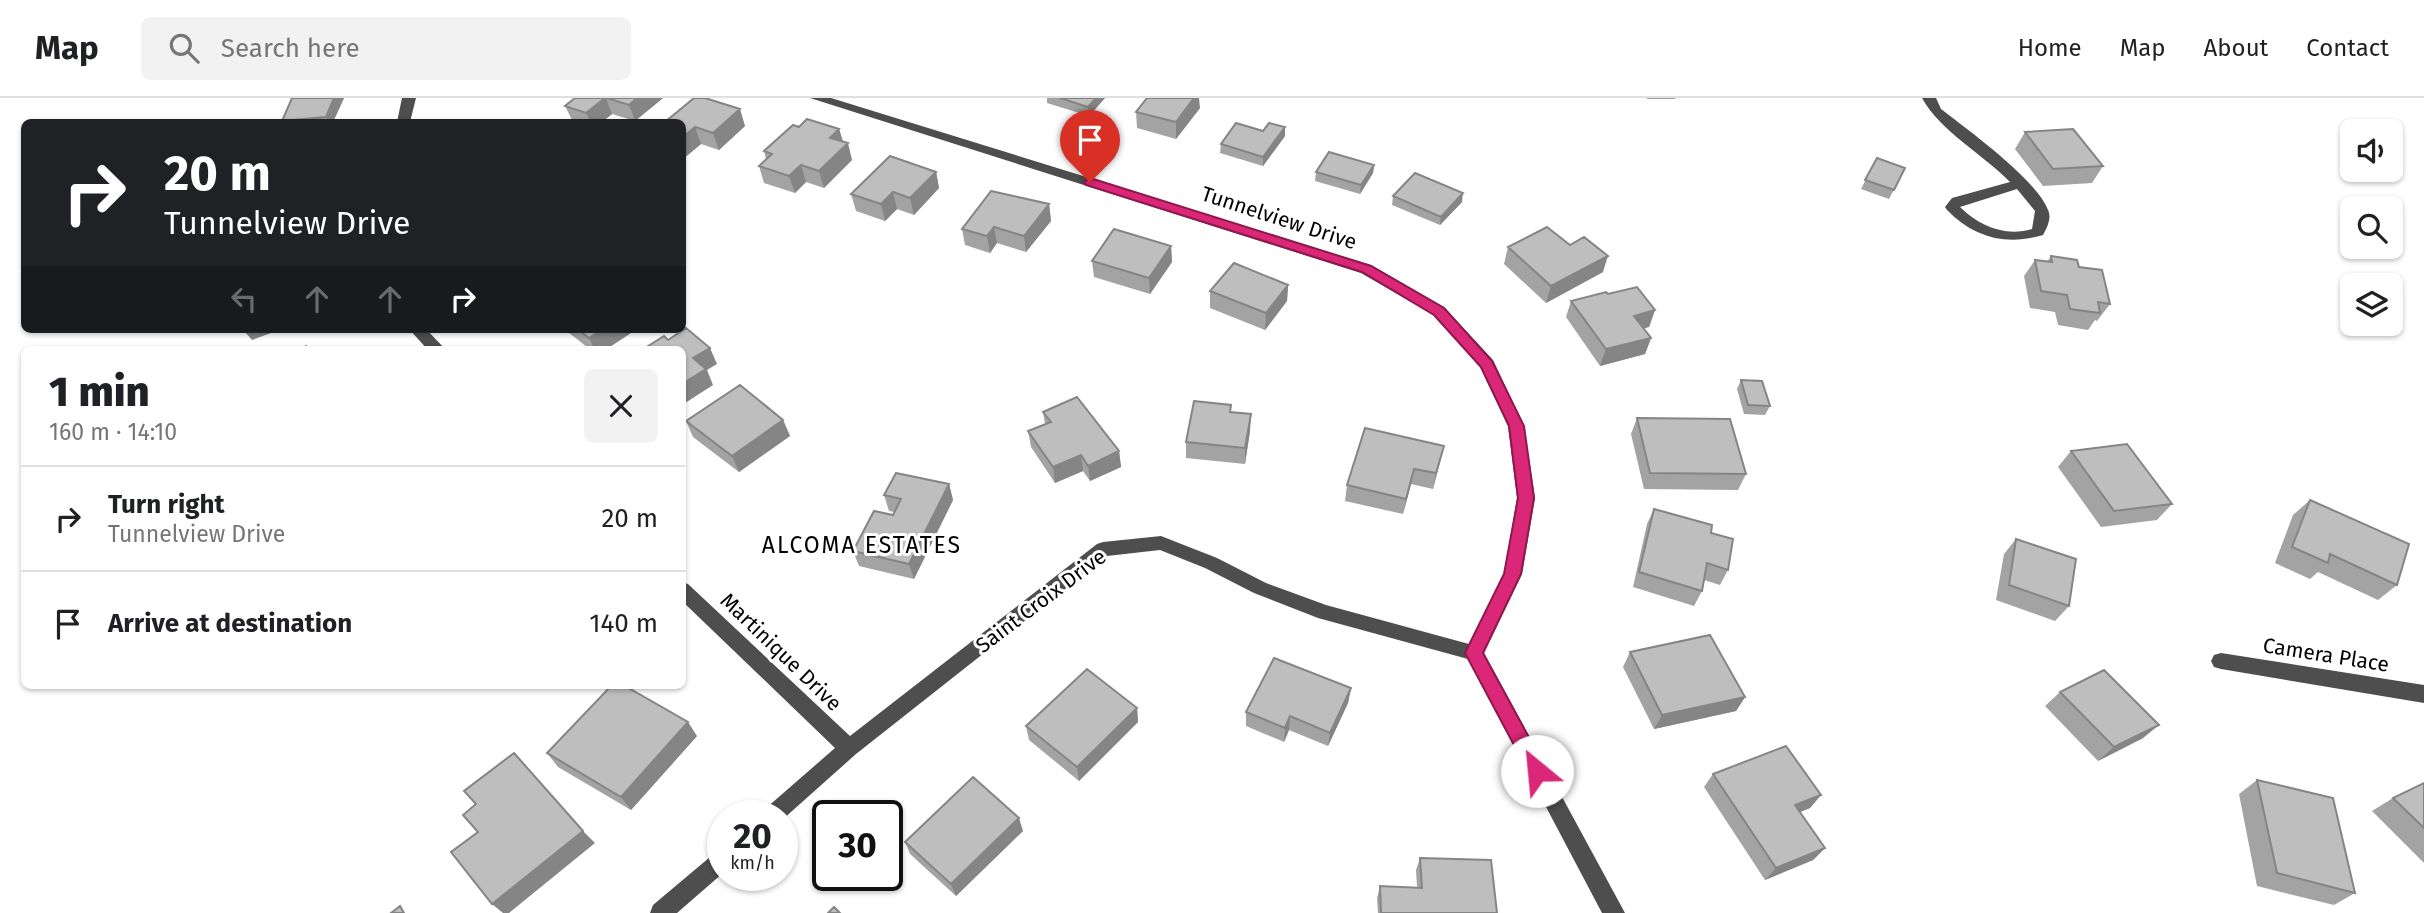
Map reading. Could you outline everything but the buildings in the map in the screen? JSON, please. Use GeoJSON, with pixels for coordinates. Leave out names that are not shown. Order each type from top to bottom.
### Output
{"type":"FeatureCollection","features":[{"type":"Feature","properties":{"kind":"street"},"geometry":{"type":"LineString","coordinates":[[405,119],[409,98]]}},
{"type":"Feature","properties":{"kind":"street","name":"Tunnelview Drive"},"geometry":{"type":"LineString","coordinates":[[817,98],[1366,269],[1439,312],[1487,364],[1516,426],[1526,498],[1513,574],[1474,653]]}},
{"type":"Feature","properties":{"kind":"street"},"geometry":{"type":"LineString","coordinates":[[1933,105],[1997,160],[2020,184],[2042,211],[2038,232],[2025,237],[2008,237],[1973,226],[1952,206],[1957,201],[1969,195],[2020,184]]}},
{"type":"Feature","properties":{"kind":"street"},"geometry":{"type":"LineString","coordinates":[[420,333],[434,346]]}},
{"type":"Feature","properties":{"kind":"street","name":"Saint Croix Drive"},"geometry":{"type":"LineString","coordinates":[[790,800],[849,748],[1103,549],[1161,543],[1260,589],[1325,612],[1474,653]]}},
{"type":"Feature","properties":{"kind":"street","name":"Martinique Drive"},"geometry":{"type":"LineString","coordinates":[[686,593],[849,748]]}},
{"type":"Feature","properties":{"kind":"street"},"geometry":{"type":"LineString","coordinates":[[1474,653],[1614,913]]}},
{"type":"Feature","properties":{"kind":"street","name":"Camera Place"},"geometry":{"type":"LineString","coordinates":[[2221,661],[2424,694]]}},
{"type":"Feature","properties":{"kind":"street"},"geometry":{"type":"LineString","coordinates":[[661,913],[707,873]]}},
{"type":"Feature","properties":{"kind":"district","name":"ALCOMA ESTATES"},"geometry":{"type":"Point","coordinates":[862,545]}},
{"type":"Feature","properties":{"kind":"route"},"geometry":{"type":"LineString","coordinates":[[1090,182],[1366,269],[1439,312],[1487,364],[1516,426],[1526,498],[1513,574],[1474,653],[1537,771]]}}]}
